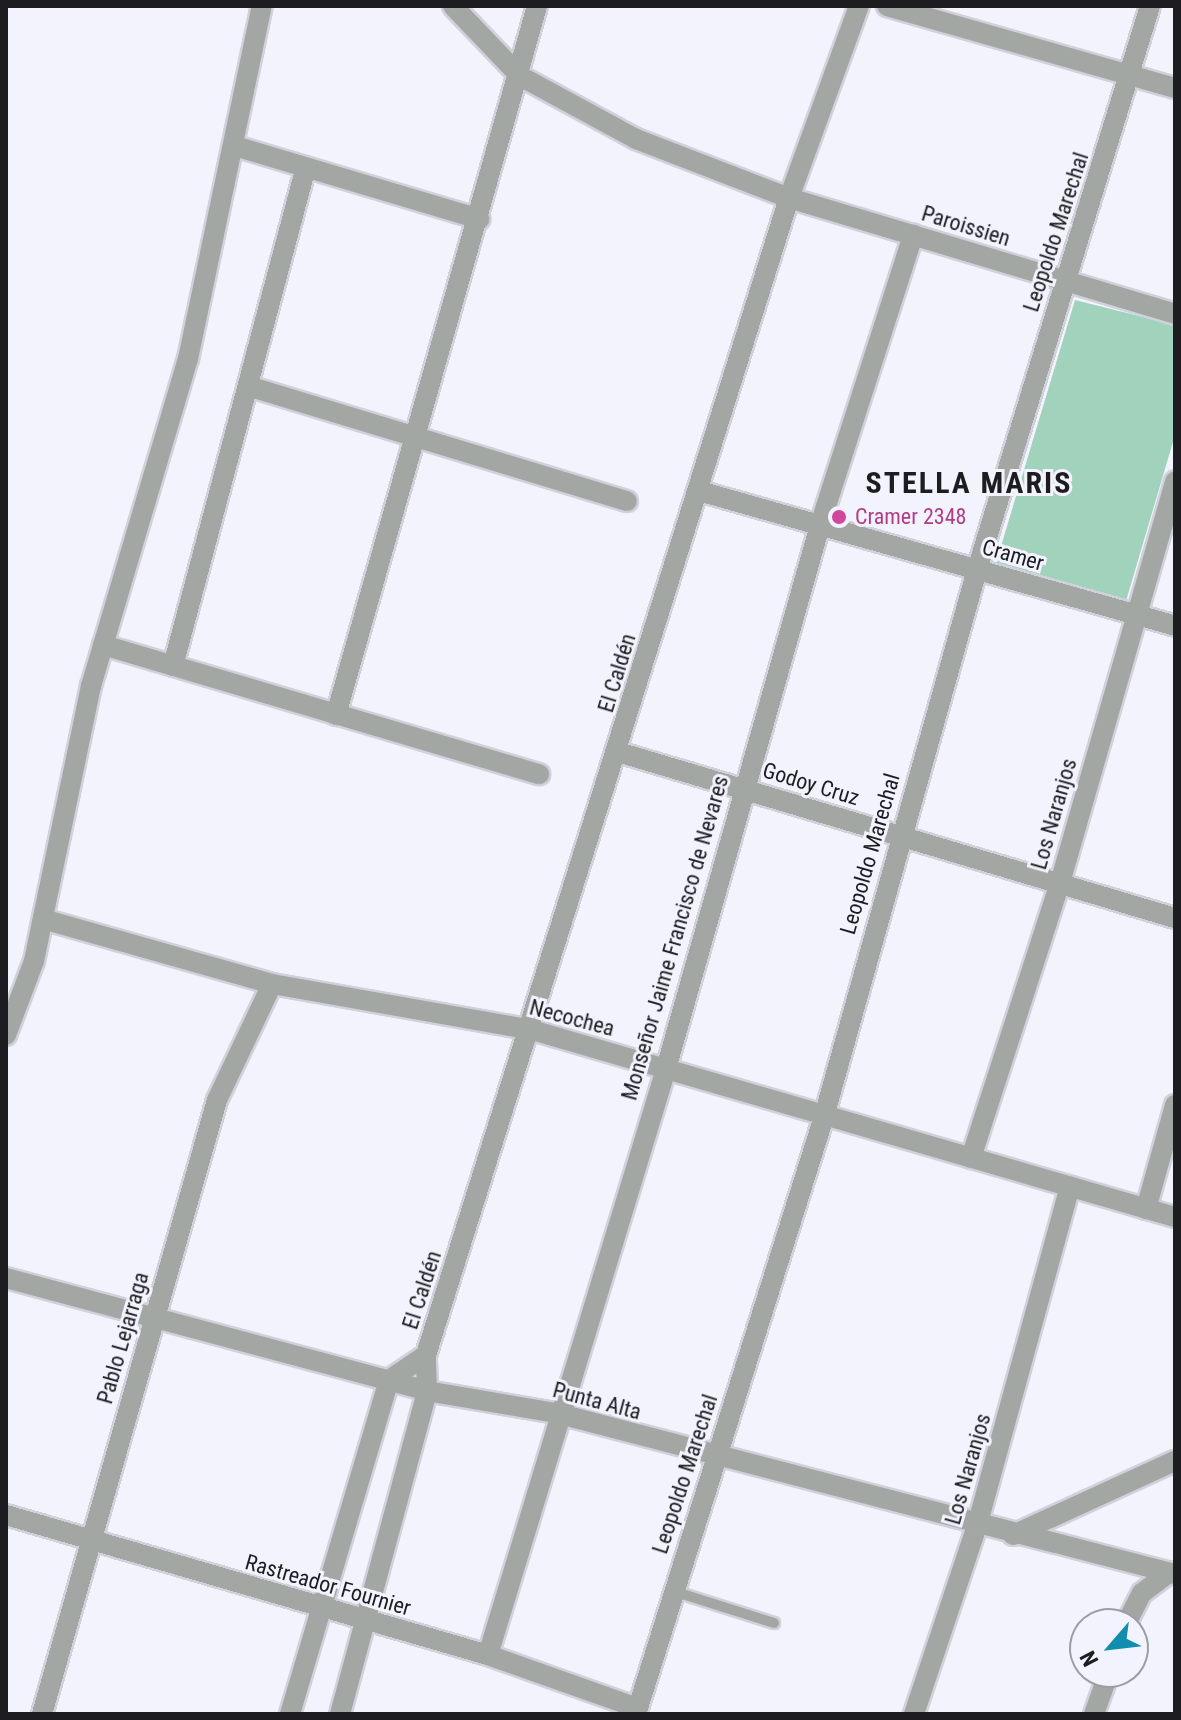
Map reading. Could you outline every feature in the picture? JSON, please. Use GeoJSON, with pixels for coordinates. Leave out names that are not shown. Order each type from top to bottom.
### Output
{"type":"FeatureCollection","features":[{"type":"Feature","properties":{"kind":"street"},"geometry":{"type":"LineString","coordinates":[[6,1035],[43,919],[103,645],[188,359],[238,147],[262,6]]}},
{"type":"Feature","properties":{"kind":"street","name":"Paroissien"},"geometry":{"type":"LineString","coordinates":[[453,6],[520,76],[636,139],[789,198],[1175,314]]}},
{"type":"Feature","properties":{"kind":"street"},"geometry":{"type":"LineString","coordinates":[[336,715],[520,76],[537,6]]}},
{"type":"Feature","properties":{"kind":"street","name":"El Caldén"},"geometry":{"type":"LineString","coordinates":[[340,1714],[368,1622],[427,1391],[426,1355],[532,1030],[789,198],[859,6]]}},
{"type":"Feature","properties":{"kind":"street"},"geometry":{"type":"LineString","coordinates":[[887,6],[1175,88]]}},
{"type":"Feature","properties":{"kind":"street","name":"Leopoldo Marechal"},"geometry":{"type":"LineString","coordinates":[[636,1710],[823,1120],[900,836],[977,570],[1132,75],[1150,6]]}},
{"type":"Feature","properties":{"kind":"street"},"geometry":{"type":"LineString","coordinates":[[238,147],[479,219]]}},
{"type":"Feature","properties":{"kind":"street"},"geometry":{"type":"LineString","coordinates":[[173,666],[306,167]]}},
{"type":"Feature","properties":{"kind":"street","name":"Monseñor Jaime Francisco de Nevares"},"geometry":{"type":"LineString","coordinates":[[488,1655],[556,1413],[666,1069],[741,788],[820,525],[913,235]]}},
{"type":"Feature","properties":{"kind":"street"},"geometry":{"type":"LineString","coordinates":[[248,386],[627,501]]}},
{"type":"Feature","properties":{"kind":"street","name":"Los Naranjos"},"geometry":{"type":"LineString","coordinates":[[971,1158],[1060,883],[1175,481]]}},
{"type":"Feature","properties":{"kind":"street","name":"Cramer"},"geometry":{"type":"LineString","coordinates":[[699,491],[1175,626]]}},
{"type":"Feature","properties":{"kind":"street"},"geometry":{"type":"LineString","coordinates":[[103,645],[539,774]]}},
{"type":"Feature","properties":{"kind":"street","name":"Godoy Cruz"},"geometry":{"type":"LineString","coordinates":[[618,752],[1175,918]]}},
{"type":"Feature","properties":{"kind":"street","name":"Necochea"},"geometry":{"type":"LineString","coordinates":[[43,919],[272,984],[532,1030],[823,1120],[971,1158],[1175,1217]]}},
{"type":"Feature","properties":{"kind":"street","name":"Pablo Lejarraga"},"geometry":{"type":"LineString","coordinates":[[42,1714],[217,1100],[272,984]]}},
{"type":"Feature","properties":{"kind":"street"},"geometry":{"type":"LineString","coordinates":[[1146,1209],[1175,1105]]}},
{"type":"Feature","properties":{"kind":"street","name":"Los Naranjos"},"geometry":{"type":"LineString","coordinates":[[914,1714],[977,1526],[1070,1187]]}},
{"type":"Feature","properties":{"kind":"street","name":"Punta Alta"},"geometry":{"type":"LineString","coordinates":[[6,1278],[427,1391],[556,1413],[715,1458],[1172,1573]]}},
{"type":"Feature","properties":{"kind":"street","name":"El Caldén"},"geometry":{"type":"LineString","coordinates":[[389,1380],[426,1355]]}},
{"type":"Feature","properties":{"kind":"street"},"geometry":{"type":"LineString","coordinates":[[290,1714],[389,1380]]}},
{"type":"Feature","properties":{"kind":"street"},"geometry":{"type":"LineString","coordinates":[[1013,1535],[1175,1461]]}},
{"type":"Feature","properties":{"kind":"street","name":"Rastreador Fournier"},"geometry":{"type":"LineString","coordinates":[[6,1515],[90,1543],[488,1655],[636,1710]]}},
{"type":"Feature","properties":{"kind":"street"},"geometry":{"type":"LineString","coordinates":[[1134,1608],[1142,1593],[1172,1573]]}},
{"type":"Feature","properties":{"kind":"street"},"geometry":{"type":"LineString","coordinates":[[1094,1714],[1103,1688]]}},
{"type":"Feature","properties":{"kind":"lane"},"geometry":{"type":"LineString","coordinates":[[673,1591],[774,1623]]}},
{"type":"Feature","properties":{"kind":"green space"},"geometry":{"type":"Polygon","coordinates":[[[1075,300],[1175,325],[1175,435],[1126,601],[996,563],[1075,300]]]}},
{"type":"Feature","properties":{"kind":"place","name":"Cramer 2348"},"geometry":{"type":"Point","coordinates":[839,517]}},
{"type":"Feature","properties":{"kind":"district","name":"STELLA MARIS"},"geometry":{"type":"Point","coordinates":[969,483]}}]}
